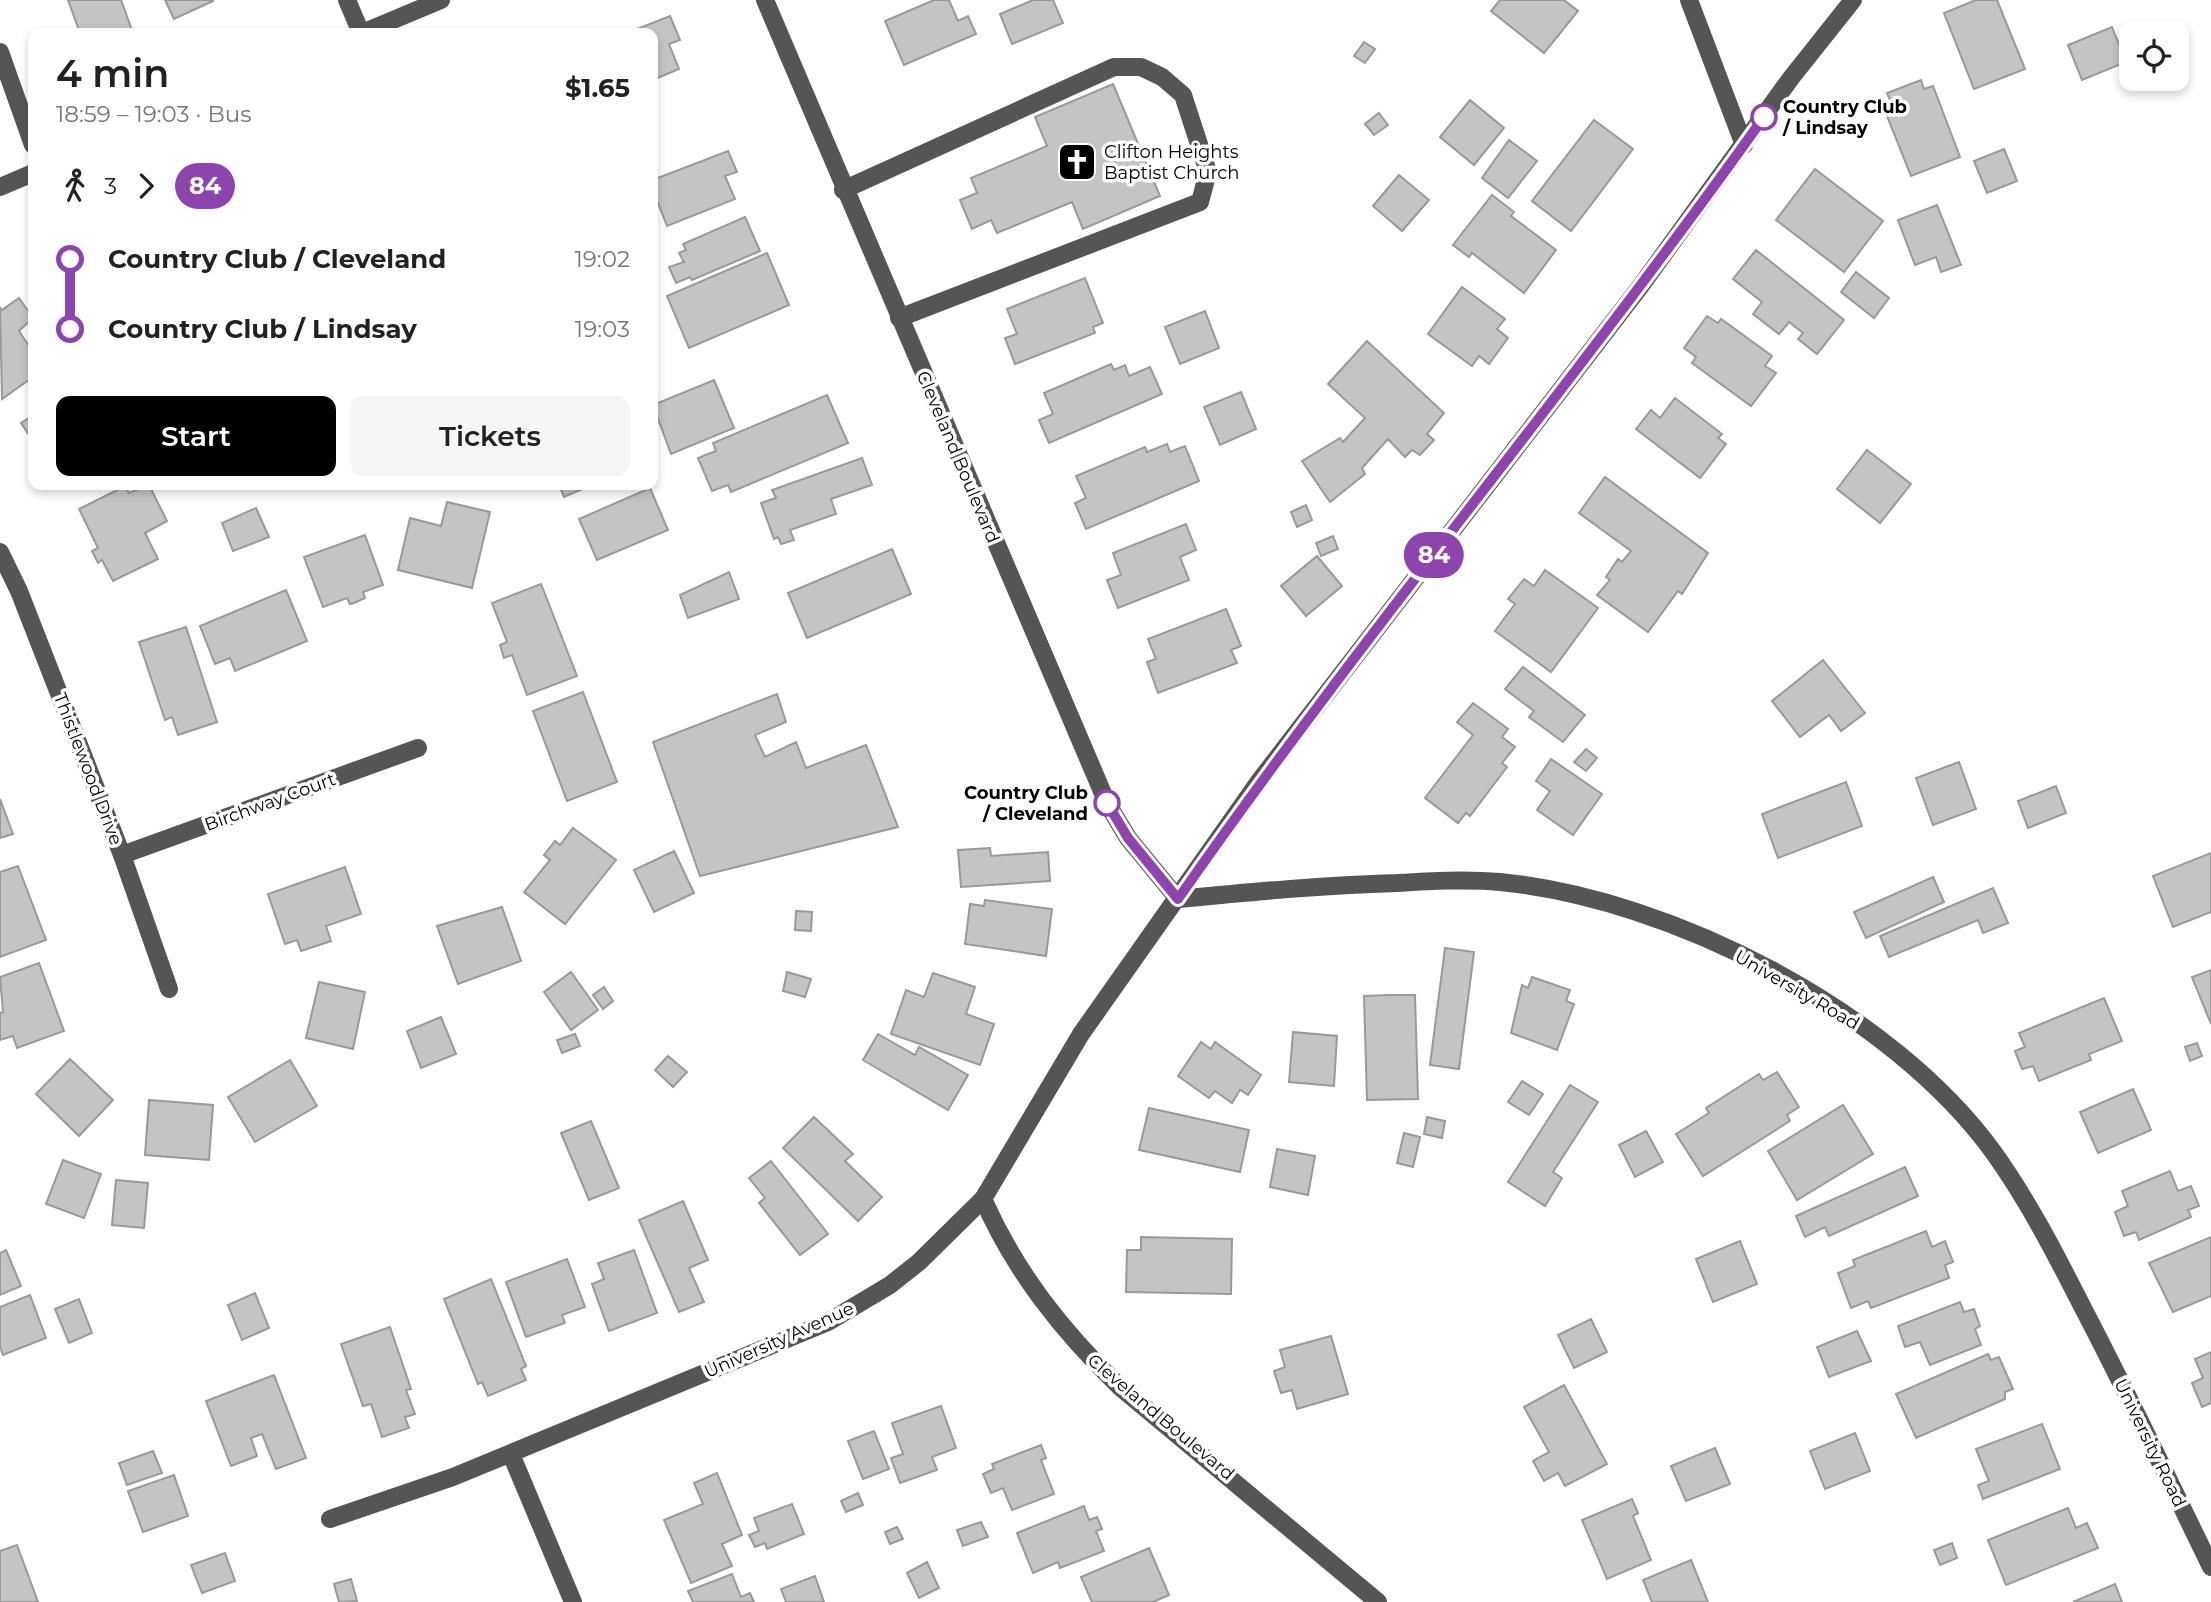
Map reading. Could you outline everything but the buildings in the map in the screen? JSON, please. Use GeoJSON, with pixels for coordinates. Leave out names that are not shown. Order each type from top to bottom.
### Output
{"type":"FeatureCollection","features":[{"type":"Feature","properties":{"kind":"street"},"geometry":{"type":"LineString","coordinates":[[347,0],[360,28]]}},
{"type":"Feature","properties":{"kind":"street"},"geometry":{"type":"LineString","coordinates":[[374,28],[440,0]]}},
{"type":"Feature","properties":{"kind":"street","name":"Cleveland Boulevard"},"geometry":{"type":"LineString","coordinates":[[765,0],[843,190],[1107,803],[1128,838],[1178,899]]}},
{"type":"Feature","properties":{"kind":"street"},"geometry":{"type":"LineString","coordinates":[[1689,0],[1744,145]]}},
{"type":"Feature","properties":{"kind":"street","name":"University Avenue"},"geometry":{"type":"LineString","coordinates":[[330,1519],[511,1454],[828,1322],[858,1306],[919,1262],[983,1199],[1081,1034],[1261,780],[1640,288],[1853,0]]}},
{"type":"Feature","properties":{"kind":"street"},"geometry":{"type":"LineString","coordinates":[[0,52],[28,131]]}},
{"type":"Feature","properties":{"kind":"street"},"geometry":{"type":"LineString","coordinates":[[843,190],[1114,67],[1140,66],[1162,77],[1183,95],[1208,172],[1200,202],[899,318]]}},
{"type":"Feature","properties":{"kind":"street"},"geometry":{"type":"LineString","coordinates":[[0,187],[28,175]]}},
{"type":"Feature","properties":{"kind":"street","name":"Thistlewood Drive"},"geometry":{"type":"LineString","coordinates":[[0,552],[19,592],[122,855],[169,989]]}},
{"type":"Feature","properties":{"kind":"street","name":"Birchway Court"},"geometry":{"type":"LineString","coordinates":[[122,855],[418,748]]}},
{"type":"Feature","properties":{"kind":"street","name":"University Road"},"geometry":{"type":"LineString","coordinates":[[1178,899],[1367,884],[1462,880],[1515,885],[1605,901],[1695,933],[1793,983],[1854,1020],[1948,1097],[1994,1153],[2041,1227],[2211,1567]]}},
{"type":"Feature","properties":{"kind":"street","name":"Cleveland Boulevard"},"geometry":{"type":"LineString","coordinates":[[983,1199],[1001,1239],[1043,1305],[1083,1351],[1120,1387],[1378,1602]]}},
{"type":"Feature","properties":{"kind":"street"},"geometry":{"type":"LineString","coordinates":[[511,1454],[573,1602]]}},
{"type":"Feature","properties":{"kind":"bus line","name":"84"},"geometry":{"type":"LineString","coordinates":[[1107,803],[1128,838],[1178,899],[1261,780],[1640,288],[1764,117]]}},
{"type":"Feature","properties":{"kind":"place","name":"Country Club / Lindsay"},"geometry":{"type":"Point","coordinates":[1764,117]}},
{"type":"Feature","properties":{"kind":"place","name":"Clifton Heights Baptist Church"},"geometry":{"type":"Point","coordinates":[1077,162]}},
{"type":"Feature","properties":{"kind":"place","name":"Country Club / Cleveland"},"geometry":{"type":"Point","coordinates":[1107,803]}}]}
